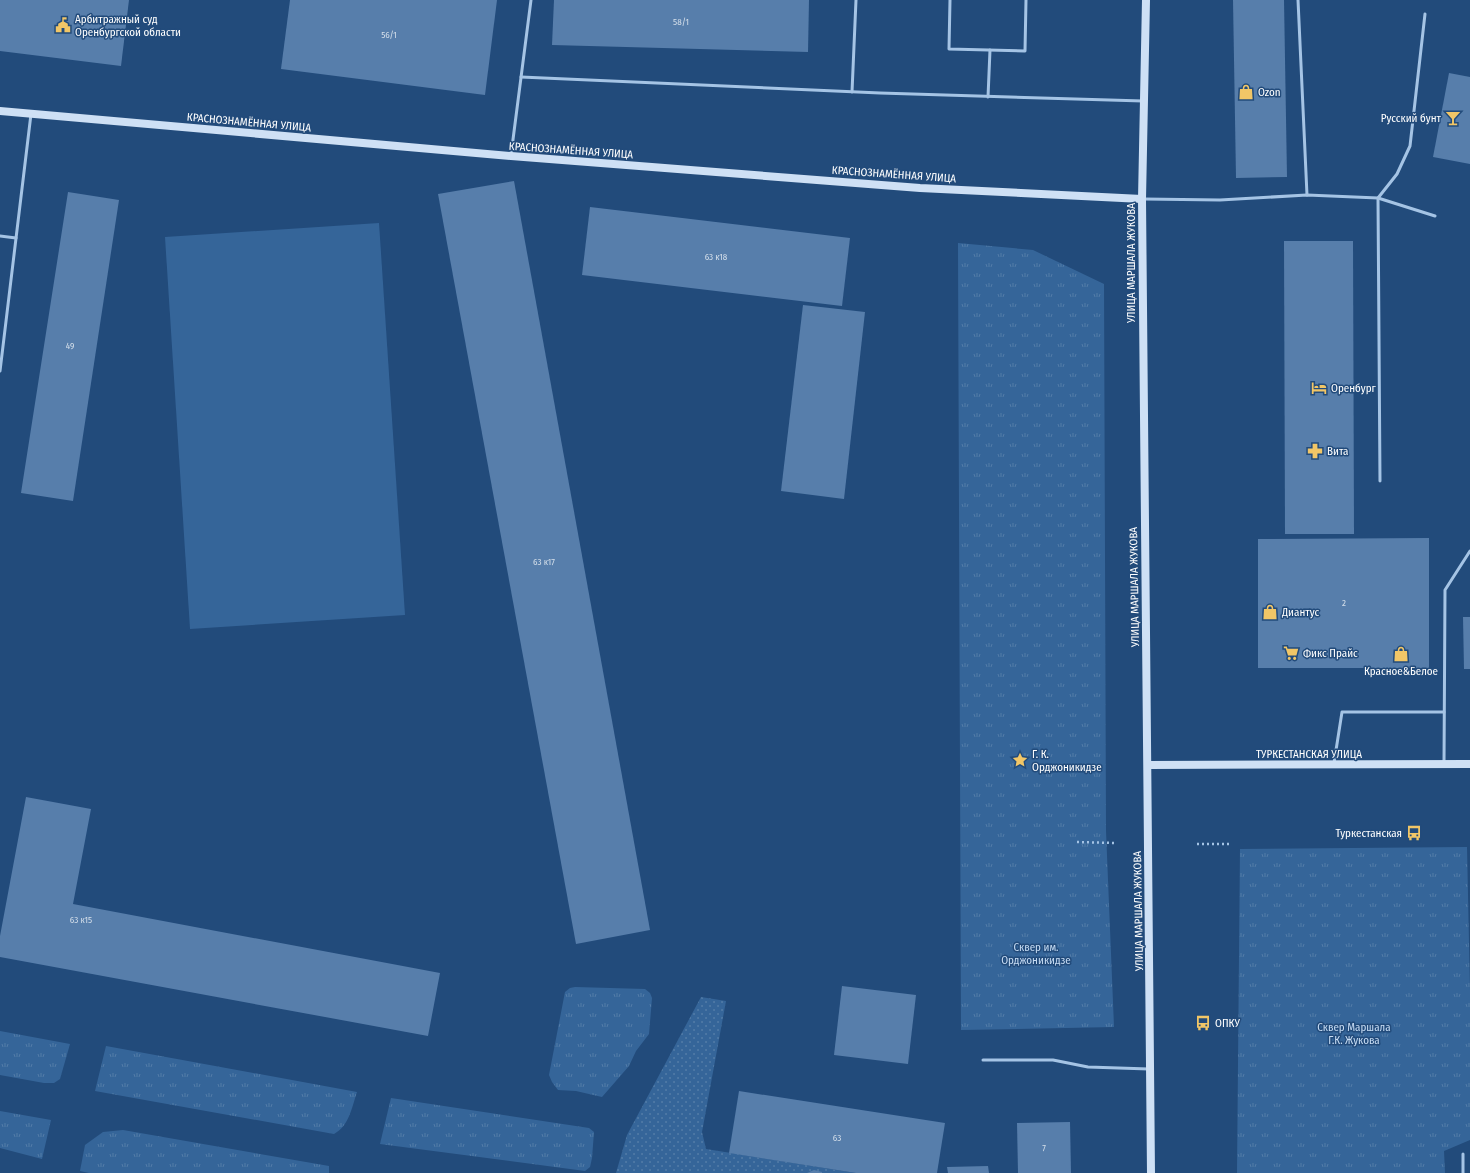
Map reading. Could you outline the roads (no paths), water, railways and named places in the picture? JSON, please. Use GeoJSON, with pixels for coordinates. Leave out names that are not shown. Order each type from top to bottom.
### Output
{"type":"FeatureCollection","features":[{"type":"Feature","properties":{"kind":"main road","name":"УЛИЦА МАРШАЛА ЖУКОВА"},"geometry":{"type":"LineString","coordinates":[[1146,0],[1142,200],[1152,1173]]}},
{"type":"Feature","properties":{"kind":"main road","name":"КРАСНОЗНАМЁННАЯ УЛИЦА"},"geometry":{"type":"LineString","coordinates":[[0,111],[511,156],[920,188],[1142,200]]}},
{"type":"Feature","properties":{"kind":"main road","name":"ТУРКЕСТАНСКАЯ УЛИЦА"},"geometry":{"type":"LineString","coordinates":[[1148,765],[1333,766],[1470,764]]}},
{"type":"Feature","properties":{"kind":"lane"},"geometry":{"type":"LineString","coordinates":[[511,156],[531,0]]}},
{"type":"Feature","properties":{"kind":"lane"},"geometry":{"type":"LineString","coordinates":[[852,92],[856,0]]}},
{"type":"Feature","properties":{"kind":"lane"},"geometry":{"type":"LineString","coordinates":[[950,0],[949,49],[1025,51],[1026,0]]}},
{"type":"Feature","properties":{"kind":"lane"},"geometry":{"type":"LineString","coordinates":[[1298,0],[1307,195]]}},
{"type":"Feature","properties":{"kind":"lane"},"geometry":{"type":"LineString","coordinates":[[1380,481],[1378,198],[1397,174],[1410,146],[1425,14]]}},
{"type":"Feature","properties":{"kind":"lane"},"geometry":{"type":"LineString","coordinates":[[988,97],[990,50]]}},
{"type":"Feature","properties":{"kind":"lane"},"geometry":{"type":"LineString","coordinates":[[521,77],[852,92],[1143,101]]}},
{"type":"Feature","properties":{"kind":"lane"},"geometry":{"type":"LineString","coordinates":[[0,371],[31,114]]}},
{"type":"Feature","properties":{"kind":"lane"},"geometry":{"type":"LineString","coordinates":[[1142,200],[1220,200],[1307,195],[1378,198],[1435,216]]}},
{"type":"Feature","properties":{"kind":"lane"},"geometry":{"type":"LineString","coordinates":[[0,236],[16,238]]}},
{"type":"Feature","properties":{"kind":"lane"},"geometry":{"type":"LineString","coordinates":[[1444,764],[1445,590],[1470,551]]}},
{"type":"Feature","properties":{"kind":"lane"},"geometry":{"type":"LineString","coordinates":[[1333,766],[1342,712],[1444,712]]}},
{"type":"Feature","properties":{"kind":"lane"},"geometry":{"type":"LineString","coordinates":[[983,1060],[1053,1060],[1088,1067],[1151,1069]]}},
{"type":"Feature","properties":{"kind":"lane"},"geometry":{"type":"LineString","coordinates":[[1463,1154],[1463,1173]]}},
{"type":"Feature","properties":{"kind":"place","name":"Арбитражный суд Оренбургской области"},"geometry":{"type":"Point","coordinates":[63,25]}},
{"type":"Feature","properties":{"kind":"place","name":"Ozon"},"geometry":{"type":"Point","coordinates":[1246,92]}},
{"type":"Feature","properties":{"kind":"place","name":"Русский бунт"},"geometry":{"type":"Point","coordinates":[1453,118]}},
{"type":"Feature","properties":{"kind":"place","name":"Оренбург"},"geometry":{"type":"Point","coordinates":[1319,388]}},
{"type":"Feature","properties":{"kind":"place","name":"Вита"},"geometry":{"type":"Point","coordinates":[1315,451]}},
{"type":"Feature","properties":{"kind":"place","name":"Диантус"},"geometry":{"type":"Point","coordinates":[1270,612]}},
{"type":"Feature","properties":{"kind":"place","name":"Фикс Прайс"},"geometry":{"type":"Point","coordinates":[1291,653]}},
{"type":"Feature","properties":{"kind":"place","name":"Красное&Белое"},"geometry":{"type":"Point","coordinates":[1401,654]}},
{"type":"Feature","properties":{"kind":"place","name":"Г. К. Орджоникидзе"},"geometry":{"type":"Point","coordinates":[1020,760]}},
{"type":"Feature","properties":{"kind":"place","name":"Туркестанская"},"geometry":{"type":"Point","coordinates":[1414,833]}},
{"type":"Feature","properties":{"kind":"place","name":"ОПКУ"},"geometry":{"type":"Point","coordinates":[1203,1023]}},
{"type":"Feature","properties":{"kind":"park label","name":"Сквер им. Орджоникидзе"},"geometry":{"type":"Point","coordinates":[1036,953]}},
{"type":"Feature","properties":{"kind":"park label","name":"Сквер Маршала Г.К. Жукова"},"geometry":{"type":"Point","coordinates":[1354,1033]}}]}
